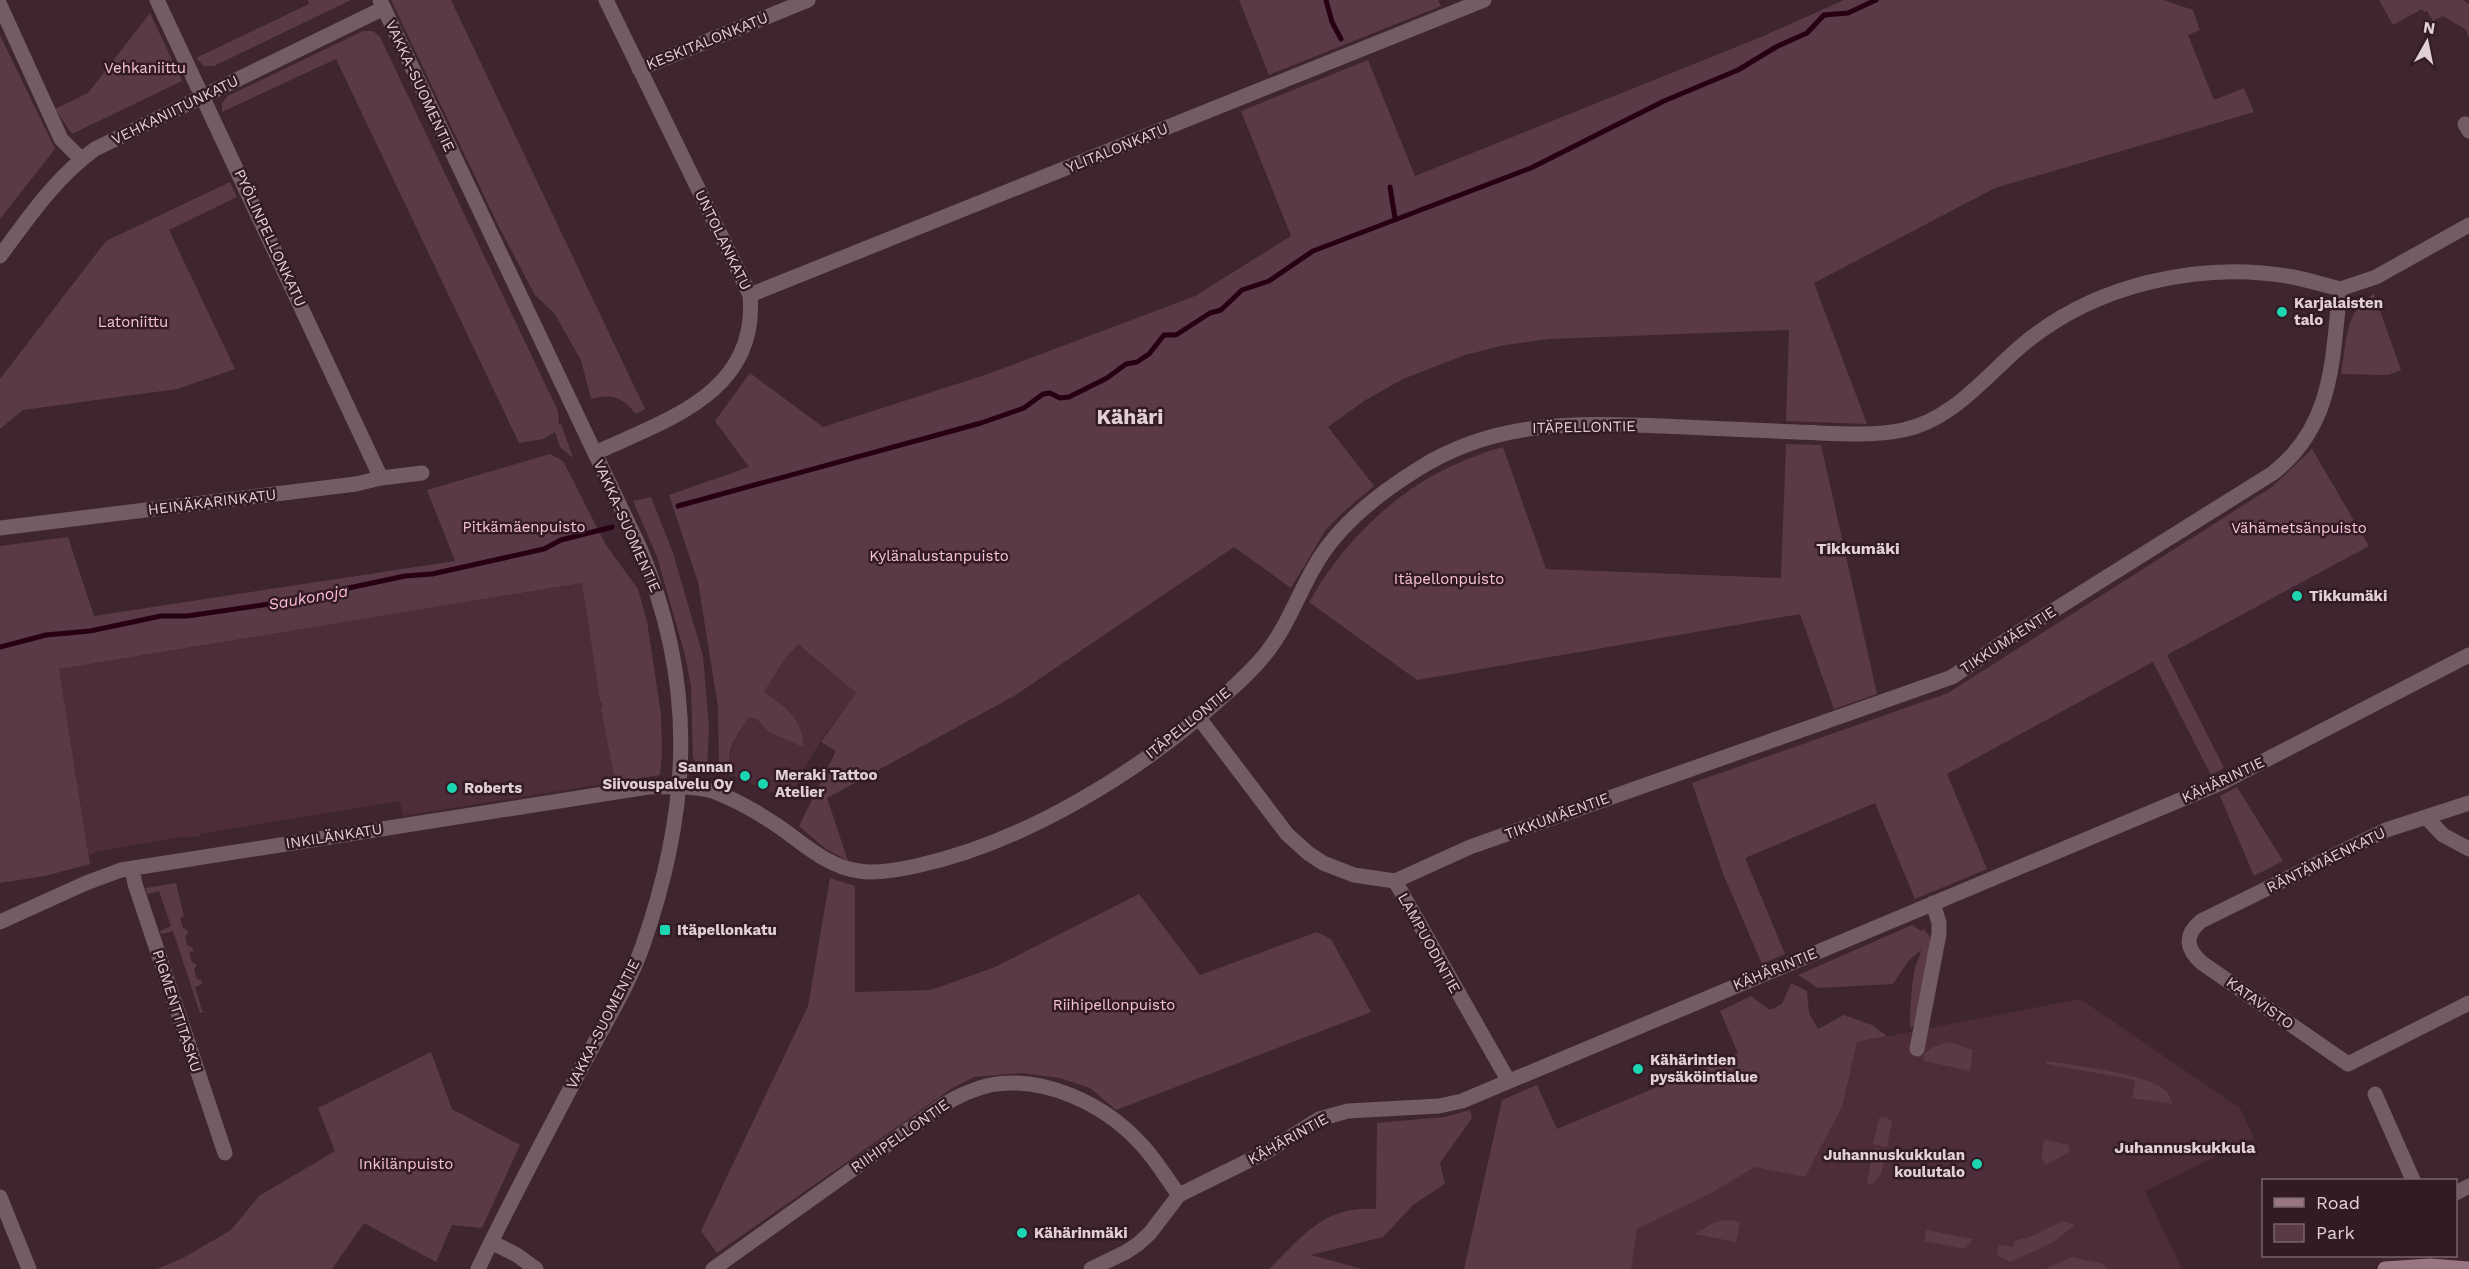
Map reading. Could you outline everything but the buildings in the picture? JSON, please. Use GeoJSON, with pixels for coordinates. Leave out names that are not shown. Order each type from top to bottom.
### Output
{"type":"FeatureCollection","features":[{"type":"Feature","properties":{"kind":"main road"},"geometry":{"type":"LineString","coordinates":[[2385,1269],[2430,1266],[2469,1269]]}},
{"type":"Feature","properties":{"kind":"street","name":"PYÖLINPELLONKATU"},"geometry":{"type":"LineString","coordinates":[[157,0],[204,96],[381,478]]}},
{"type":"Feature","properties":{"kind":"street","name":"UNTOLANKATU"},"geometry":{"type":"LineString","coordinates":[[595,453],[709,396],[724,381],[735,364],[744,345],[752,312],[750,296],[606,0]]}},
{"type":"Feature","properties":{"kind":"street","name":"KESKITALONKATU"},"geometry":{"type":"LineString","coordinates":[[639,69],[808,0]]}},
{"type":"Feature","properties":{"kind":"street","name":"YLITALONKATU"},"geometry":{"type":"LineString","coordinates":[[750,296],[1484,0]]}},
{"type":"Feature","properties":{"kind":"street","name":"VEHKANIITUNKATU"},"geometry":{"type":"LineString","coordinates":[[0,256],[51,188],[81,159],[95,149],[204,96],[382,4]]}},
{"type":"Feature","properties":{"kind":"street","name":"VAKKA-SUOMENTIE"},"geometry":{"type":"LineString","coordinates":[[382,4],[595,453],[656,588],[675,659],[680,692],[682,749],[674,828],[664,876],[643,945],[612,1011],[478,1269]]}},
{"type":"Feature","properties":{"kind":"street"},"geometry":{"type":"LineString","coordinates":[[0,5],[61,139],[81,159]]}},
{"type":"Feature","properties":{"kind":"street"},"geometry":{"type":"LineString","coordinates":[[2340,289],[2376,277],[2469,225]]}},
{"type":"Feature","properties":{"kind":"street","name":"ITÄPELLONTIE"},"geometry":{"type":"LineString","coordinates":[[678,788],[710,789],[772,821],[809,848],[838,865],[860,871],[901,869],[960,853],[1032,825],[1125,772],[1199,718],[1266,654],[1284,627],[1320,556],[1337,535],[1357,515],[1402,479],[1426,464],[1466,445],[1510,431],[1555,425],[1596,424],[1864,434],[1894,432],[1917,427],[1945,414],[2032,337],[2075,309],[2123,290],[2162,279],[2226,273],[2292,277],[2340,289]]}},
{"type":"Feature","properties":{"kind":"street","name":"TIKKUMÄENTIE"},"geometry":{"type":"LineString","coordinates":[[1395,881],[1470,846],[1952,677],[2011,637],[2273,473],[2289,460],[2310,432],[2320,413],[2327,390],[2340,289]]}},
{"type":"Feature","properties":{"kind":"street","name":"HEINÄKARINKATU"},"geometry":{"type":"LineString","coordinates":[[0,528],[356,484],[381,478],[422,473]]}},
{"type":"Feature","properties":{"kind":"street","name":"KÄHÄRINTIE"},"geometry":{"type":"LineString","coordinates":[[1091,1269],[1138,1244],[1150,1233],[1179,1195],[1268,1151],[1319,1119],[1348,1111],[1451,1105],[2223,782],[2469,655]]}},
{"type":"Feature","properties":{"kind":"street","name":"LAMPUODINTIE"},"geometry":{"type":"LineString","coordinates":[[1199,718],[1287,834],[1308,853],[1323,863],[1354,875],[1395,881],[1508,1080]]}},
{"type":"Feature","properties":{"kind":"street","name":"INKILÄNKATU"},"geometry":{"type":"LineString","coordinates":[[0,922],[104,875],[132,868],[618,791],[648,787],[678,788]]}},
{"type":"Feature","properties":{"kind":"street","name":"RÄNTÄMÄENKATU"},"geometry":{"type":"LineString","coordinates":[[2190,932],[2201,921],[2386,830],[2469,803]]}},
{"type":"Feature","properties":{"kind":"street"},"geometry":{"type":"LineString","coordinates":[[2426,817],[2443,835],[2469,849]]}},
{"type":"Feature","properties":{"kind":"street","name":"PIGMENTTITASKU"},"geometry":{"type":"LineString","coordinates":[[132,868],[135,884],[225,1154]]}},
{"type":"Feature","properties":{"kind":"street"},"geometry":{"type":"LineString","coordinates":[[1917,1049],[1939,934],[1939,922],[1933,903]]}},
{"type":"Feature","properties":{"kind":"street","name":"KATAVISTO"},"geometry":{"type":"LineString","coordinates":[[2190,932],[2188,947],[2202,963],[2348,1065],[2469,1003]]}},
{"type":"Feature","properties":{"kind":"street","name":"RIIHIPELLONTIE"},"geometry":{"type":"LineString","coordinates":[[713,1269],[956,1096],[987,1086],[1014,1083],[1042,1088],[1081,1100],[1104,1112],[1141,1144],[1179,1195]]}},
{"type":"Feature","properties":{"kind":"street"},"geometry":{"type":"LineString","coordinates":[[2375,1094],[2413,1179]]}},
{"type":"Feature","properties":{"kind":"street"},"geometry":{"type":"LineString","coordinates":[[0,1197],[29,1269]]}},
{"type":"Feature","properties":{"kind":"street"},"geometry":{"type":"LineString","coordinates":[[491,1242],[517,1255],[536,1269]]}},
{"type":"Feature","properties":{"kind":"shaded area"},"geometry":{"type":"Polygon","coordinates":[[[582,583],[600,701],[603,704],[601,709],[615,782],[403,816],[400,801],[99,851],[89,855],[59,669],[582,583]]]}},
{"type":"Feature","properties":{"kind":"shaded area"},"geometry":{"type":"Polygon","coordinates":[[[798,644],[856,693],[822,739],[801,774],[790,800],[734,776],[729,758],[736,737],[783,662],[798,644]]]}},
{"type":"Feature","properties":{"kind":"shaded area"},"geometry":{"type":"Polygon","coordinates":[[[2080,999],[2240,1108],[2254,1138],[2145,1191],[2182,1269],[1626,1269],[1635,1219],[1842,1045],[2080,999]]]}},
{"type":"Feature","properties":{"kind":"green space"},"geometry":{"type":"Polygon","coordinates":[[[308,0],[351,0],[214,66],[204,66],[196,58],[309,4],[308,0]]]}},
{"type":"Feature","properties":{"kind":"green space"},"geometry":{"type":"Polygon","coordinates":[[[391,0],[451,0],[645,409],[636,414],[616,398],[605,396],[591,399],[581,360],[554,313],[535,295],[498,225],[391,0]]]}},
{"type":"Feature","properties":{"kind":"green space"},"geometry":{"type":"Polygon","coordinates":[[[1239,0],[1438,0],[1441,6],[1269,75],[1239,0]]]}},
{"type":"Feature","properties":{"kind":"green space","name":"Kylänalustanpuisto"},"geometry":{"type":"Polygon","coordinates":[[[1844,0],[2163,0],[2193,10],[2200,30],[2188,35],[2214,100],[2244,88],[2254,112],[1995,188],[1814,283],[1867,424],[1786,421],[1789,330],[1549,339],[1505,345],[1465,355],[1403,379],[1364,401],[1328,427],[1374,486],[1325,531],[1291,588],[1234,547],[1014,696],[827,798],[848,861],[826,849],[799,826],[836,751],[821,742],[856,693],[798,644],[783,662],[764,692],[786,708],[797,721],[803,747],[769,732],[757,719],[749,717],[732,745],[729,760],[734,776],[719,770],[718,707],[698,582],[669,495],[749,467],[715,421],[750,373],[823,427],[988,374],[1195,296],[1291,236],[1241,111],[1368,60],[1415,176],[1761,37],[1844,0]]]}},
{"type":"Feature","properties":{"kind":"green space"},"geometry":{"type":"Polygon","coordinates":[[[2379,0],[2463,0],[2469,4],[2469,37],[2465,29],[2443,16],[2433,21],[2427,11],[2424,12],[2422,9],[2393,25],[2379,0]]]}},
{"type":"Feature","properties":{"kind":"green space","name":"Vehkaniittu"},"geometry":{"type":"Polygon","coordinates":[[[150,13],[182,81],[72,134],[55,109],[88,93],[150,13]]]}},
{"type":"Feature","properties":{"kind":"green space"},"geometry":{"type":"Polygon","coordinates":[[[363,31],[373,31],[380,37],[558,411],[559,425],[561,424],[573,458],[560,447],[555,432],[543,439],[519,443],[336,59],[222,112],[222,103],[228,96],[363,31]]]}},
{"type":"Feature","properties":{"kind":"green space"},"geometry":{"type":"Polygon","coordinates":[[[0,35],[55,149],[0,219],[0,35]]]}},
{"type":"Feature","properties":{"kind":"green space","name":"Latoniittu"},"geometry":{"type":"Polygon","coordinates":[[[230,182],[237,197],[169,230],[235,369],[177,389],[23,410],[0,429],[0,379],[106,241],[230,182]]]}},
{"type":"Feature","properties":{"kind":"green space"},"geometry":{"type":"Polygon","coordinates":[[[2374,294],[2401,370],[2388,375],[2341,374],[2348,329],[2352,319],[2364,301],[2374,294]]]}},
{"type":"Feature","properties":{"kind":"green space","name":"Itäpellonpuisto"},"geometry":{"type":"Polygon","coordinates":[[[1786,444],[1821,445],[1877,694],[1834,709],[1800,614],[1417,680],[1309,602],[1326,574],[1346,549],[1391,505],[1416,486],[1443,470],[1503,447],[1546,569],[1781,578],[1786,444]]]}},
{"type":"Feature","properties":{"kind":"green space","name":"Vähämetsänpuisto"},"geometry":{"type":"Polygon","coordinates":[[[2312,449],[2369,546],[2167,655],[2224,768],[2211,775],[2153,662],[1947,774],[1987,869],[1915,899],[1875,803],[1745,858],[1785,954],[1762,964],[1724,876],[1692,783],[1948,693],[2272,487],[2312,449]]]}},
{"type":"Feature","properties":{"kind":"green space","name":"Pitkämäenpuisto"},"geometry":{"type":"Polygon","coordinates":[[[550,454],[563,461],[606,545],[638,589],[647,621],[661,714],[660,775],[615,782],[601,709],[603,704],[600,701],[582,583],[59,669],[90,864],[45,876],[0,883],[0,546],[68,537],[94,616],[455,561],[427,490],[550,454]]]}},
{"type":"Feature","properties":{"kind":"green space"},"geometry":{"type":"Polygon","coordinates":[[[651,497],[673,553],[703,656],[709,728],[707,772],[702,771],[693,758],[691,686],[685,655],[657,557],[633,501],[651,497]]]}},
{"type":"Feature","properties":{"kind":"green space"},"geometry":{"type":"Polygon","coordinates":[[[2237,787],[2283,861],[2254,876],[2220,796],[2237,787]]]}},
{"type":"Feature","properties":{"kind":"green space","name":"Riihipellonpuisto"},"geometry":{"type":"Polygon","coordinates":[[[830,878],[855,886],[855,992],[931,990],[995,967],[1139,894],[1200,975],[1317,932],[1331,939],[1371,1012],[1116,1110],[1090,1088],[1060,1078],[1022,1073],[974,1077],[951,1089],[717,1253],[701,1231],[808,1006],[830,878]]]}},
{"type":"Feature","properties":{"kind":"green space"},"geometry":{"type":"Polygon","coordinates":[[[176,883],[184,917],[180,918],[183,928],[188,931],[185,936],[187,945],[193,948],[193,951],[189,953],[192,962],[197,965],[194,970],[197,979],[202,981],[202,984],[195,987],[202,1011],[206,1011],[200,1013],[173,931],[161,934],[160,931],[171,926],[159,891],[147,894],[146,888],[176,883]]]}},
{"type":"Feature","properties":{"kind":"green space"},"geometry":{"type":"Polygon","coordinates":[[[1912,925],[1921,931],[1924,929],[1931,943],[1914,1026],[1910,1028],[1915,968],[1921,950],[1909,960],[1893,984],[1818,988],[1798,975],[1912,925]]]}},
{"type":"Feature","properties":{"kind":"green space"},"geometry":{"type":"Polygon","coordinates":[[[1791,983],[1807,991],[1809,1013],[1818,1029],[1844,1015],[1872,1025],[1887,1036],[1857,1042],[1842,1107],[1805,1177],[1755,1167],[1713,1192],[1637,1229],[1631,1269],[1464,1269],[1502,1100],[1537,1085],[1557,1129],[1738,1053],[1720,1011],[1751,996],[1770,1010],[1782,1004],[1791,983]]]}},
{"type":"Feature","properties":{"kind":"green space"},"geometry":{"type":"Polygon","coordinates":[[[1949,1042],[1973,1050],[1970,1071],[1924,1061],[1923,1055],[1933,1047],[1949,1042]]]}},
{"type":"Feature","properties":{"kind":"green space","name":"Inkilänpuisto"},"geometry":{"type":"Polygon","coordinates":[[[431,1052],[452,1109],[520,1145],[482,1228],[452,1225],[436,1262],[364,1223],[332,1269],[157,1269],[183,1258],[231,1230],[259,1196],[335,1151],[318,1108],[431,1052]]]}},
{"type":"Feature","properties":{"kind":"green space"},"geometry":{"type":"Polygon","coordinates":[[[2047,1061],[2105,1070],[2148,1081],[2166,1091],[2172,1104],[2132,1098],[2135,1080],[2046,1064],[2047,1061]]]}},
{"type":"Feature","properties":{"kind":"green space"},"geometry":{"type":"Polygon","coordinates":[[[1470,1110],[1472,1118],[1440,1163],[1445,1184],[1414,1204],[1383,1237],[1311,1255],[1362,1269],[1269,1269],[1304,1234],[1328,1218],[1358,1209],[1376,1209],[1377,1123],[1445,1117],[1470,1110]]]}},
{"type":"Feature","properties":{"kind":"green space"},"geometry":{"type":"Polygon","coordinates":[[[1886,1117],[1892,1121],[1887,1147],[1873,1144],[1879,1118],[1886,1117]]]}},
{"type":"Feature","properties":{"kind":"green space"},"geometry":{"type":"Polygon","coordinates":[[[2044,1140],[2069,1145],[2069,1152],[2046,1165],[2041,1158],[2044,1140]]]}},
{"type":"Feature","properties":{"kind":"green space"},"geometry":{"type":"Polygon","coordinates":[[[1874,1148],[1886,1150],[1880,1175],[1874,1183],[1869,1185],[1867,1182],[1874,1148]]]}},
{"type":"Feature","properties":{"kind":"green space"},"geometry":{"type":"Polygon","coordinates":[[[1727,1220],[1740,1222],[1736,1242],[1694,1234],[1715,1222],[1727,1220]]]}},
{"type":"Feature","properties":{"kind":"green space"},"geometry":{"type":"Polygon","coordinates":[[[2062,1221],[2075,1225],[2052,1243],[2010,1262],[1997,1255],[1999,1245],[2013,1247],[2014,1241],[2030,1237],[2062,1221]]]}},
{"type":"Feature","properties":{"kind":"green space"},"geometry":{"type":"Polygon","coordinates":[[[1926,1230],[1973,1239],[1965,1249],[1924,1241],[1926,1230]]]}},
{"type":"Feature","properties":{"kind":"green space"},"geometry":{"type":"Polygon","coordinates":[[[2072,1257],[2103,1264],[2106,1269],[2045,1269],[2072,1257]]]}},
{"type":"Feature","properties":{"kind":"waterway"},"geometry":{"type":"LineString","coordinates":[[1326,0],[1332,22],[1341,39]]}},
{"type":"Feature","properties":{"kind":"waterway"},"geometry":{"type":"LineString","coordinates":[[678,506],[981,423],[1024,408],[1043,394],[1050,393],[1060,398],[1069,397],[1107,378],[1126,364],[1137,362],[1149,354],[1164,335],[1176,335],[1210,313],[1221,310],[1242,290],[1269,281],[1313,251],[1531,168],[1664,101],[1738,70],[1776,47],[1807,33],[1824,15],[1848,13],[1876,0]]}},
{"type":"Feature","properties":{"kind":"waterway"},"geometry":{"type":"LineString","coordinates":[[1390,187],[1395,218]]}},
{"type":"Feature","properties":{"kind":"waterway","name":"Saukonoja"},"geometry":{"type":"LineString","coordinates":[[0,647],[46,635],[90,631],[161,616],[187,616],[283,602],[405,576],[432,574],[544,549],[561,540],[612,527]]}},
{"type":"Feature","properties":{"kind":"place","name":"Karjalaisten talo"},"geometry":{"type":"Point","coordinates":[2282,312]}},
{"type":"Feature","properties":{"kind":"place","name":"Tikkumäki"},"geometry":{"type":"Point","coordinates":[2297,596]}},
{"type":"Feature","properties":{"kind":"place","name":"Sannan Siivouspalvelu Oy"},"geometry":{"type":"Point","coordinates":[745,776]}},
{"type":"Feature","properties":{"kind":"place","name":"Meraki Tattoo Atelier"},"geometry":{"type":"Point","coordinates":[763,784]}},
{"type":"Feature","properties":{"kind":"place","name":"Roberts"},"geometry":{"type":"Point","coordinates":[452,788]}},
{"type":"Feature","properties":{"kind":"place","name":"Itäpellonkatu"},"geometry":{"type":"Point","coordinates":[665,930]}},
{"type":"Feature","properties":{"kind":"place","name":"Kähärintien pysäköintialue"},"geometry":{"type":"Point","coordinates":[1638,1069]}},
{"type":"Feature","properties":{"kind":"place","name":"Juhannuskukkulan koulutalo"},"geometry":{"type":"Point","coordinates":[1977,1164]}},
{"type":"Feature","properties":{"kind":"place","name":"Kähärinmäki"},"geometry":{"type":"Point","coordinates":[1022,1233]}},
{"type":"Feature","properties":{"kind":"district","name":"Kähäri"},"geometry":{"type":"Point","coordinates":[1130,417]}},
{"type":"Feature","properties":{"kind":"district","name":"Tikkumäki"},"geometry":{"type":"Point","coordinates":[1858,548]}},
{"type":"Feature","properties":{"kind":"district","name":"Juhannuskukkula"},"geometry":{"type":"Point","coordinates":[2185,1147]}}]}
